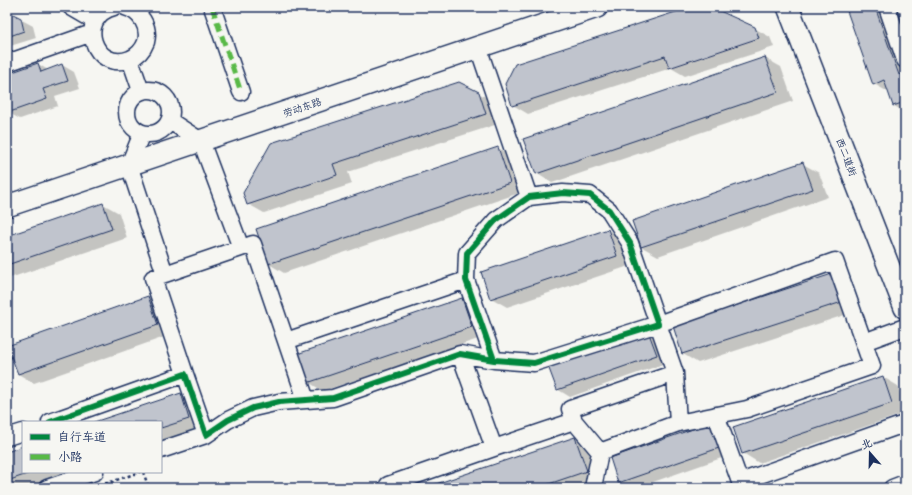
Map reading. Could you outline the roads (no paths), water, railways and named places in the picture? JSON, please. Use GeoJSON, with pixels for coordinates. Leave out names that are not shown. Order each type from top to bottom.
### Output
{"type":"FeatureCollection","features":[{"type":"Feature","properties":{"kind":"main road","name":"劳动东路"},"geometry":{"type":"LineString","coordinates":[[7,206],[597,7]]}},
{"type":"Feature","properties":{"kind":"main road","name":"西二道街"},"geometry":{"type":"LineString","coordinates":[[788,7],[905,308]]}},
{"type":"Feature","properties":{"kind":"street"},"geometry":{"type":"LineString","coordinates":[[71,7],[94,27]]}},
{"type":"Feature","properties":{"kind":"street"},"geometry":{"type":"LineString","coordinates":[[114,7],[108,8],[101,14],[94,27],[92,38],[95,47],[100,54],[108,59],[117,61],[130,59],[141,51],[147,34],[146,25],[141,17],[135,11],[125,7]]}},
{"type":"Feature","properties":{"kind":"street"},"geometry":{"type":"LineString","coordinates":[[212,7],[241,92]]}},
{"type":"Feature","properties":{"kind":"street"},"geometry":{"type":"LineString","coordinates":[[887,7],[905,60]]}},
{"type":"Feature","properties":{"kind":"street"},"geometry":{"type":"LineString","coordinates":[[7,63],[94,27]]}},
{"type":"Feature","properties":{"kind":"street"},"geometry":{"type":"LineString","coordinates":[[478,47],[529,197]]}},
{"type":"Feature","properties":{"kind":"street"},"geometry":{"type":"LineString","coordinates":[[130,59],[141,91]]}},
{"type":"Feature","properties":{"kind":"street"},"geometry":{"type":"LineString","coordinates":[[148,89],[155,90],[166,97],[170,103],[172,110],[170,121],[164,129],[157,132],[150,134],[142,133],[135,129],[130,123],[127,108],[134,95],[148,89]]}},
{"type":"Feature","properties":{"kind":"street"},"geometry":{"type":"LineString","coordinates":[[170,121],[201,141],[241,248]]}},
{"type":"Feature","properties":{"kind":"street"},"geometry":{"type":"LineString","coordinates":[[142,133],[129,165],[165,274]]}},
{"type":"Feature","properties":{"kind":"street"},"geometry":{"type":"LineString","coordinates":[[494,360],[466,280],[467,253],[496,220],[529,197],[563,193],[590,195],[609,210],[630,243],[675,373],[678,423]]}},
{"type":"Feature","properties":{"kind":"street"},"geometry":{"type":"LineString","coordinates":[[206,435],[153,278],[253,244],[306,400]]}},
{"type":"Feature","properties":{"kind":"street"},"geometry":{"type":"LineString","coordinates":[[162,450],[206,435],[228,420],[253,408],[278,402],[333,398],[460,354],[494,360],[534,362],[658,324],[835,262],[872,366],[747,409],[678,423],[600,452]]}},
{"type":"Feature","properties":{"kind":"street"},"geometry":{"type":"LineString","coordinates":[[286,341],[466,280]]}},
{"type":"Feature","properties":{"kind":"street"},"geometry":{"type":"LineString","coordinates":[[864,342],[905,327]]}},
{"type":"Feature","properties":{"kind":"street"},"geometry":{"type":"LineString","coordinates":[[460,354],[494,448]]}},
{"type":"Feature","properties":{"kind":"street"},"geometry":{"type":"LineString","coordinates":[[600,452],[574,421],[570,409],[675,373]]}},
{"type":"Feature","properties":{"kind":"street"},"geometry":{"type":"LineString","coordinates":[[53,421],[185,374]]}},
{"type":"Feature","properties":{"kind":"street"},"geometry":{"type":"LineString","coordinates":[[716,415],[744,485],[904,424],[905,430]]}},
{"type":"Feature","properties":{"kind":"street"},"geometry":{"type":"LineString","coordinates":[[386,487],[574,421]]}},
{"type":"Feature","properties":{"kind":"street"},"geometry":{"type":"LineString","coordinates":[[7,437],[22,432]]}},
{"type":"Feature","properties":{"kind":"street"},"geometry":{"type":"LineString","coordinates":[[593,488],[600,452]]}},
{"type":"Feature","properties":{"kind":"street"},"geometry":{"type":"LineString","coordinates":[[47,488],[97,479]]}},
{"type":"Feature","properties":{"kind":"street"},"geometry":{"type":"LineString","coordinates":[[892,488],[905,483]]}}]}
